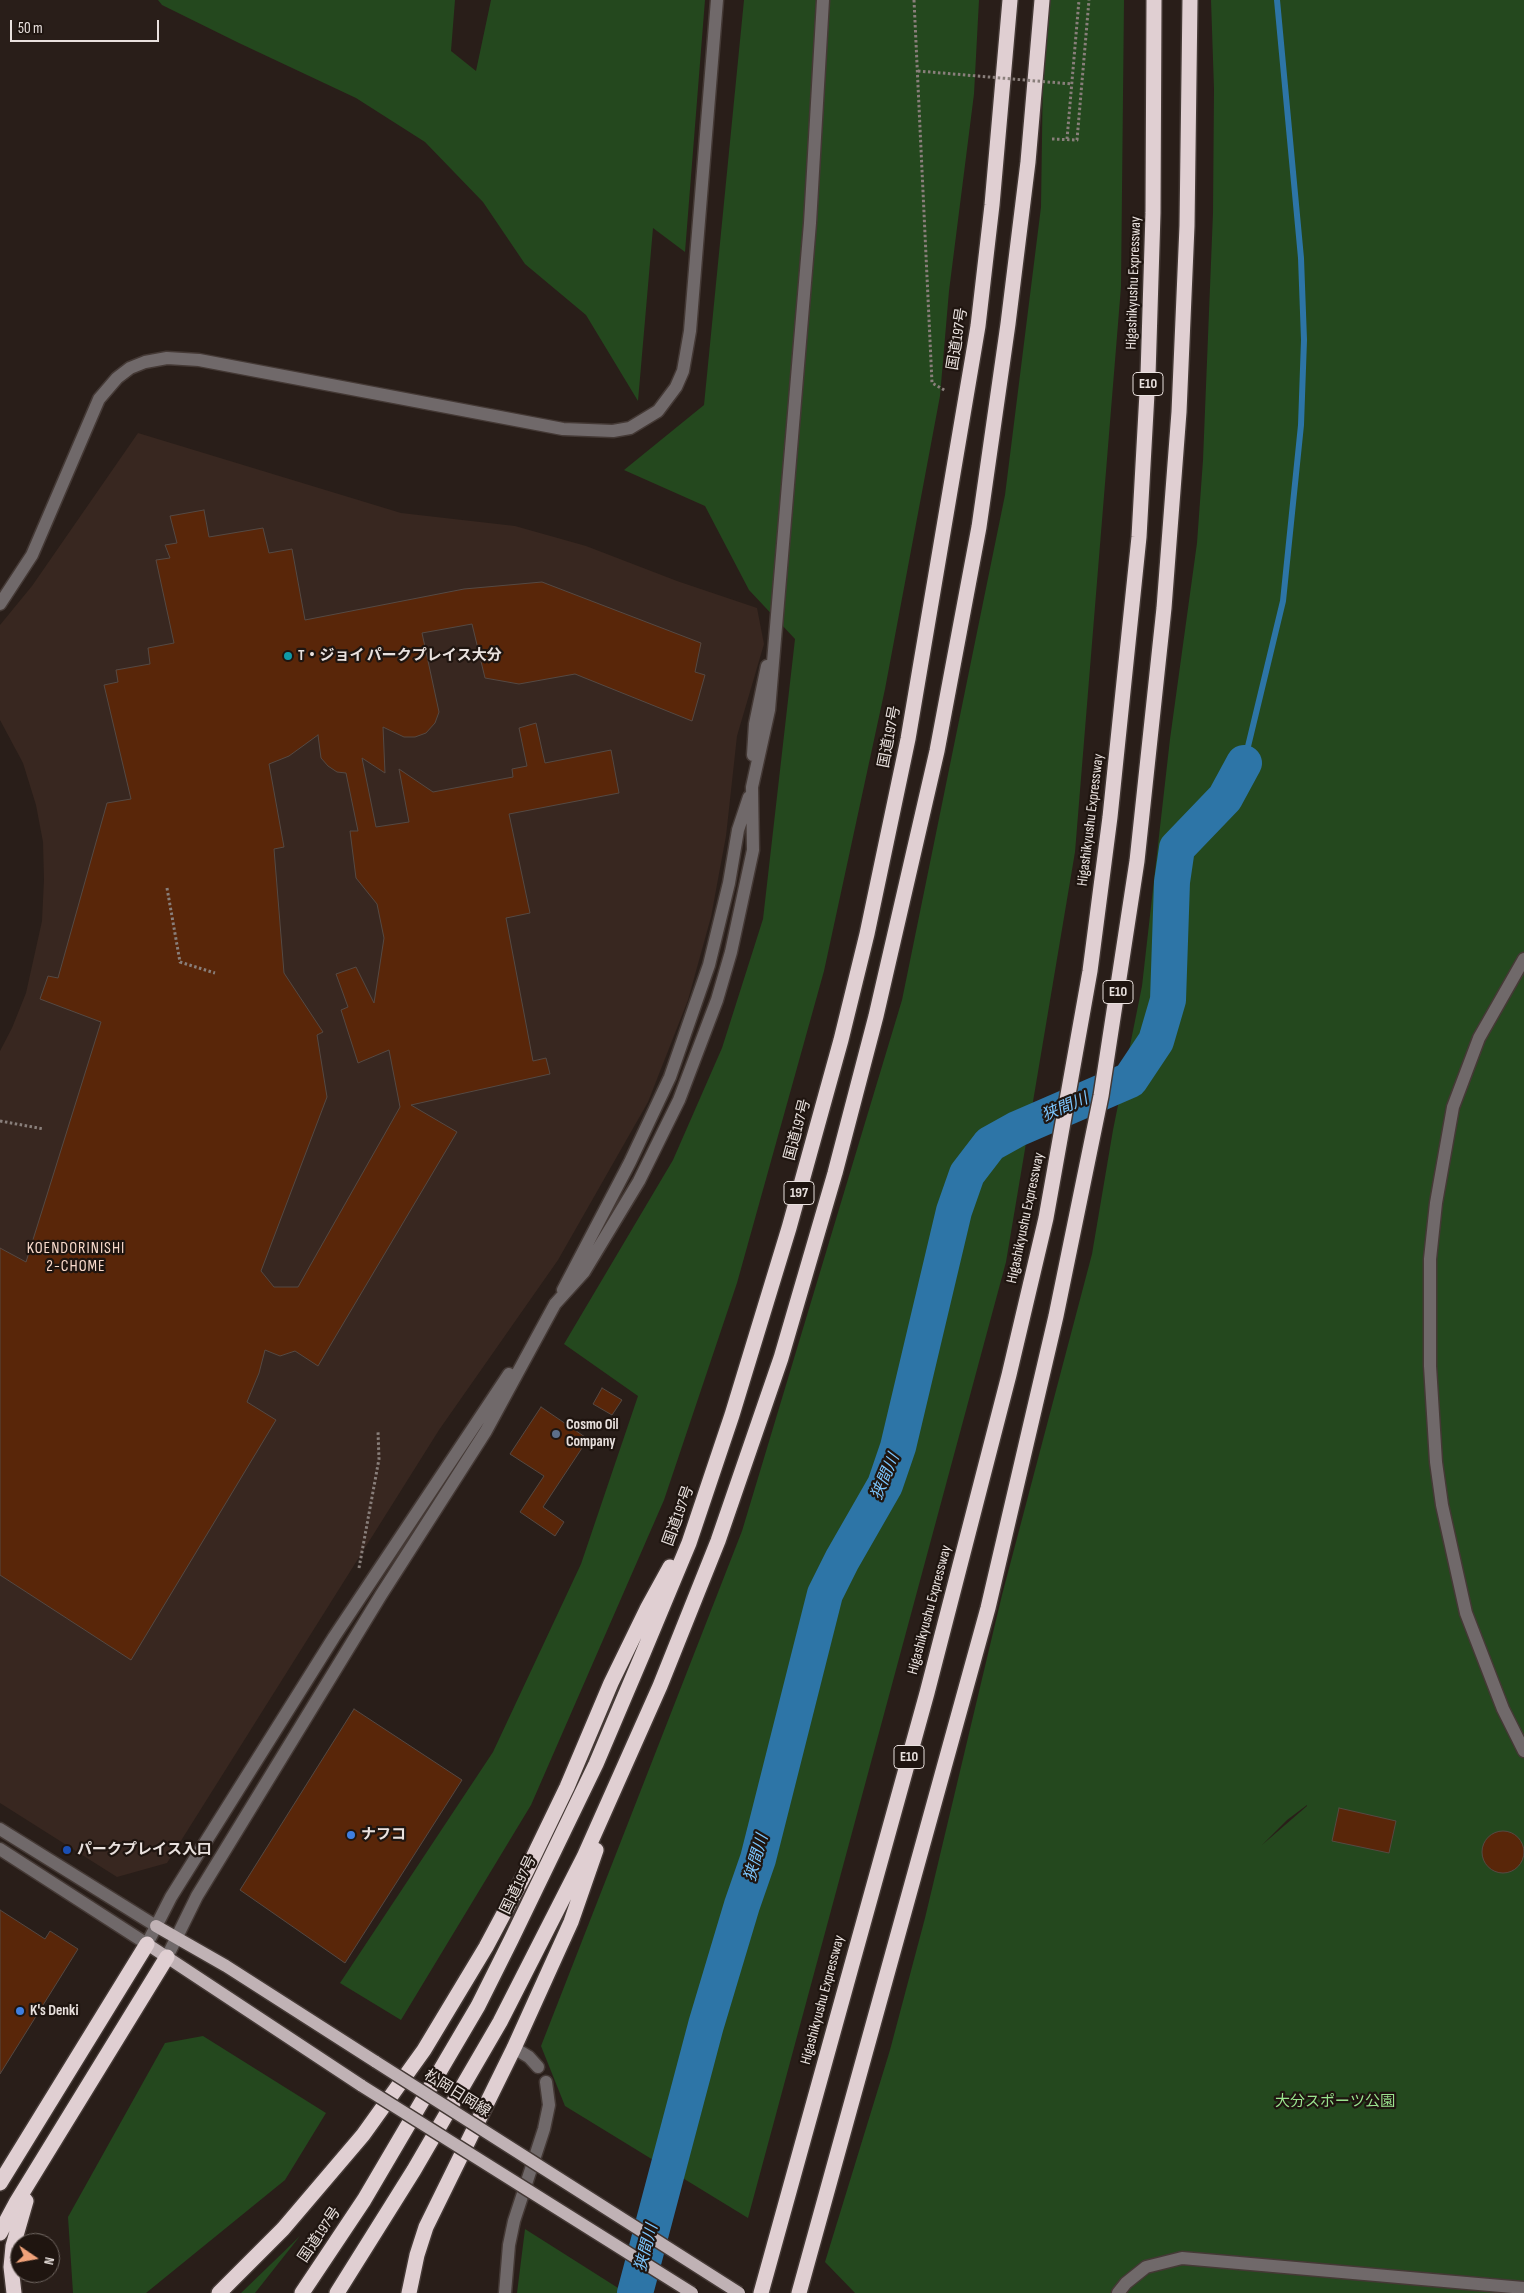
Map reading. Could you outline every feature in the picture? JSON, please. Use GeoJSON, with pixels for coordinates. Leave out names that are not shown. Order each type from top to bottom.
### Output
{"type":"FeatureCollection","features":[{"type":"Feature","properties":{"kind":"highway","name":"国道197号"},"geometry":{"type":"LineString","coordinates":[[302,2293],[364,2200],[478,2006],[596,1764],[698,1516],[732,1415],[786,1238],[841,1040],[867,934],[908,739],[978,326],[992,205],[1010,0]]}},
{"type":"Feature","properties":{"kind":"highway","name":"197"},"geometry":{"type":"LineString","coordinates":[[337,2293],[414,2170],[500,2022],[584,1857],[617,1787],[718,1541],[781,1358],[835,1173],[878,1006],[937,751],[979,527],[1026,181],[1042,0]]}},
{"type":"Feature","properties":{"kind":"highway","name":"Higashikyushu Expressway"},"geometry":{"type":"LineString","coordinates":[[761,2293],[927,1693],[1009,1375],[1046,1218],[1090,970],[1115,767],[1139,537],[1148,375],[1153,213],[1154,0]]}},
{"type":"Feature","properties":{"kind":"highway","name":"E10"},"geometry":{"type":"LineString","coordinates":[[800,2293],[988,1608],[1041,1382],[1101,1096],[1137,861],[1165,598],[1179,412],[1187,226],[1190,0]]}},
{"type":"Feature","properties":{"kind":"highway"},"geometry":{"type":"LineString","coordinates":[[219,2293],[283,2230],[358,2142],[424,2050],[486,1947],[526,1872],[567,1787],[648,1606],[698,1516]]}},
{"type":"Feature","properties":{"kind":"highway"},"geometry":{"type":"LineString","coordinates":[[409,2293],[417,2255],[426,2227],[514,2048],[571,1922],[617,1787]]}},
{"type":"Feature","properties":{"kind":"highway"},"geometry":{"type":"LineString","coordinates":[[0,2183],[147,1944]]}},
{"type":"Feature","properties":{"kind":"highway"},"geometry":{"type":"LineString","coordinates":[[0,2233],[167,1957]]}},
{"type":"Feature","properties":{"kind":"highway"},"geometry":{"type":"LineString","coordinates":[[14,2293],[11,2266],[17,2224],[26,2201],[59,2135]]}},
{"type":"Feature","properties":{"kind":"main road","name":"松岡日岡線"},"geometry":{"type":"LineString","coordinates":[[156,1926],[226,1966],[739,2293]]}},
{"type":"Feature","properties":{"kind":"main road"},"geometry":{"type":"LineString","coordinates":[[147,1944],[362,2086],[692,2293]]}},
{"type":"Feature","properties":{"kind":"street"},"geometry":{"type":"LineString","coordinates":[[0,604],[32,555],[99,399],[117,378],[130,368],[145,362],[167,358],[199,360],[563,429],[614,431],[630,428],[658,411],[676,387],[683,371],[690,331],[717,0]]}},
{"type":"Feature","properties":{"kind":"street"},"geometry":{"type":"LineString","coordinates":[[0,1849],[147,1944],[171,1897],[334,1637],[555,1304],[584,1272],[639,1181],[660,1142],[699,1052],[731,952],[753,850],[752,787],[755,724],[771,645],[778,592],[810,223],[824,0]]}},
{"type":"Feature","properties":{"kind":"street"},"geometry":{"type":"LineString","coordinates":[[167,1957],[197,1896],[381,1595],[486,1431],[634,1153],[670,1076],[709,965],[729,883],[738,830],[752,787]]}},
{"type":"Feature","properties":{"kind":"street"},"geometry":{"type":"LineString","coordinates":[[1524,959],[1480,1038],[1453,1107],[1440,1177],[1430,1260],[1430,1366],[1436,1462],[1444,1513],[1457,1578],[1475,1640],[1502,1709],[1524,1751]]}},
{"type":"Feature","properties":{"kind":"street"},"geometry":{"type":"LineString","coordinates":[[0,1829],[156,1926]]}},
{"type":"Feature","properties":{"kind":"street"},"geometry":{"type":"LineString","coordinates":[[514,2048],[529,2057],[538,2068]]}},
{"type":"Feature","properties":{"kind":"street"},"geometry":{"type":"LineString","coordinates":[[505,2293],[509,2245],[514,2220],[544,2129],[549,2104],[546,2082]]}},
{"type":"Feature","properties":{"kind":"street"},"geometry":{"type":"LineString","coordinates":[[1118,2293],[1126,2282],[1146,2267],[1182,2258],[1524,2288]]}},
{"type":"Feature","properties":{"kind":"path"},"geometry":{"type":"LineString","coordinates":[[914,0],[932,383],[946,391]]}},
{"type":"Feature","properties":{"kind":"path"},"geometry":{"type":"LineString","coordinates":[[1067,139],[1079,0]]}},
{"type":"Feature","properties":{"kind":"path"},"geometry":{"type":"LineString","coordinates":[[1052,138],[1077,140],[1089,0]]}},
{"type":"Feature","properties":{"kind":"path"},"geometry":{"type":"LineString","coordinates":[[918,71],[1072,84]]}},
{"type":"Feature","properties":{"kind":"path"},"geometry":{"type":"LineString","coordinates":[[167,888],[180,962],[215,973]]}},
{"type":"Feature","properties":{"kind":"path"},"geometry":{"type":"LineString","coordinates":[[0,1121],[44,1129]]}},
{"type":"Feature","properties":{"kind":"path"},"geometry":{"type":"LineString","coordinates":[[359,1568],[379,1459],[378,1431]]}},
{"type":"Feature","properties":{"kind":"shaded area"},"geometry":{"type":"Polygon","coordinates":[[[138,433],[401,513],[515,526],[586,546],[677,581],[757,608],[764,644],[737,736],[726,836],[711,917],[688,1000],[648,1102],[558,1260],[439,1430],[167,1863],[117,1877],[0,1803],[0,1051],[12,1028],[26,993],[42,921],[44,880],[43,842],[36,805],[23,763],[0,720],[0,625],[32,586],[138,433]]]}},
{"type":"Feature","properties":{"kind":"green space"},"geometry":{"type":"Polygon","coordinates":[[[158,0],[455,0],[451,51],[476,71],[491,0],[705,0],[685,252],[653,228],[638,401],[586,315],[525,264],[483,202],[425,142],[356,98],[162,5],[158,0]]]}},
{"type":"Feature","properties":{"kind":"green space"},"geometry":{"type":"Polygon","coordinates":[[[744,0],[979,0],[974,94],[949,291],[940,396],[885,689],[824,971],[737,1283],[664,1500],[531,1805],[401,2020],[340,1983],[493,1752],[581,1564],[638,1396],[564,1344],[673,1160],[722,1048],[763,919],[795,639],[749,590],[705,506],[624,470],[704,405],[744,0]]]}},
{"type":"Feature","properties":{"kind":"green space"},"geometry":{"type":"Polygon","coordinates":[[[1044,0],[1124,0],[1121,287],[1075,852],[1006,1262],[748,2218],[565,2106],[541,2046],[742,1531],[902,1000],[1005,495],[1041,207],[1044,0]]]}},
{"type":"Feature","properties":{"kind":"green space","name":"大分スポーツ公園"},"geometry":{"type":"Polygon","coordinates":[[[1211,0],[1524,0],[1524,2293],[855,2293],[825,2262],[890,2050],[925,1918],[1002,1595],[1092,1254],[1113,1130],[1142,986],[1170,739],[1197,543],[1203,460],[1213,213],[1214,89],[1211,0]],[[1307,1806],[1287,1820],[1262,1845],[1307,1806]]]}},
{"type":"Feature","properties":{"kind":"green space"},"geometry":{"type":"Polygon","coordinates":[[[203,2036],[326,2113],[285,2180],[146,2293],[73,2293],[68,2217],[165,2043],[203,2036]]]}},
{"type":"Feature","properties":{"kind":"green space"},"geometry":{"type":"Polygon","coordinates":[[[525,2229],[626,2293],[517,2293],[525,2229]]]}},
{"type":"Feature","properties":{"kind":"green space"},"geometry":{"type":"Polygon","coordinates":[[[300,2236],[255,2293],[241,2293],[300,2236]]]}},
{"type":"Feature","properties":{"kind":"building"},"geometry":{"type":"Polygon","coordinates":[[[204,510],[209,537],[263,528],[269,553],[292,549],[305,620],[464,589],[542,582],[701,643],[695,672],[705,675],[692,721],[575,674],[519,684],[485,678],[472,624],[422,633],[439,712],[435,723],[426,733],[415,737],[404,737],[383,727],[385,773],[362,758],[376,827],[409,822],[399,769],[433,792],[513,777],[512,769],[527,766],[519,728],[536,723],[545,763],[611,750],[619,793],[509,814],[530,913],[506,918],[533,1061],[546,1058],[550,1074],[411,1105],[457,1132],[318,1366],[295,1351],[280,1356],[265,1350],[259,1373],[247,1402],[276,1420],[131,1660],[0,1575],[0,1248],[26,1262],[101,1022],[40,999],[48,976],[58,978],[107,803],[131,799],[104,685],[118,682],[116,670],[150,664],[148,648],[174,643],[156,560],[170,558],[165,545],[177,543],[170,516],[204,510]],[[318,735],[289,756],[269,764],[284,847],[274,849],[284,973],[323,1032],[317,1035],[327,1097],[261,1271],[274,1287],[298,1287],[400,1107],[389,1050],[358,1063],[341,1010],[348,1007],[336,974],[356,967],[374,1003],[384,938],[377,904],[356,878],[350,831],[358,831],[346,773],[337,772],[321,758],[318,735]]]}},
{"type":"Feature","properties":{"kind":"building"},"geometry":{"type":"Polygon","coordinates":[[[602,1388],[622,1400],[612,1415],[593,1404],[602,1388]]]}},
{"type":"Feature","properties":{"kind":"building"},"geometry":{"type":"Polygon","coordinates":[[[541,1407],[588,1439],[543,1507],[564,1522],[555,1536],[520,1512],[544,1476],[510,1454],[541,1407]]]}},
{"type":"Feature","properties":{"kind":"building","name":"ナフコ"},"geometry":{"type":"Polygon","coordinates":[[[354,1709],[462,1780],[345,1963],[240,1890],[354,1709]]]}},
{"type":"Feature","properties":{"kind":"building"},"geometry":{"type":"Polygon","coordinates":[[[1339,1808],[1396,1821],[1389,1853],[1332,1841],[1339,1808]]]}},
{"type":"Feature","properties":{"kind":"building"},"geometry":{"type":"Polygon","coordinates":[[[1507,1831],[1515,1834],[1521,1840],[1524,1852],[1521,1864],[1515,1870],[1499,1873],[1491,1870],[1485,1864],[1482,1848],[1485,1840],[1491,1834],[1507,1831]]]}},
{"type":"Feature","properties":{"kind":"building","name":"K's Denki"},"geometry":{"type":"Polygon","coordinates":[[[0,1910],[45,1939],[50,1931],[78,1949],[0,2074],[0,1910]]]}},
{"type":"Feature","properties":{"kind":"waterway"},"geometry":{"type":"LineString","coordinates":[[1244,763],[1283,601],[1301,425],[1304,340],[1301,258],[1277,0]]}},
{"type":"Feature","properties":{"kind":"waterway","name":"狭間川"},"geometry":{"type":"LineString","coordinates":[[635,2293],[706,2025],[742,1905],[758,1859],[825,1594],[842,1560],[885,1485],[898,1447],[954,1211],[967,1174],[990,1144],[1017,1129],[1130,1080],[1156,1041],[1168,1000],[1172,882],[1177,848],[1225,798],[1244,763]]}},
{"type":"Feature","properties":{"kind":"place","name":"T・ジョイ パークプレイス大分"},"geometry":{"type":"Point","coordinates":[288,656]}},
{"type":"Feature","properties":{"kind":"place","name":"Cosmo Oil Company"},"geometry":{"type":"Point","coordinates":[556,1434]}},
{"type":"Feature","properties":{"kind":"place","name":"ナフコ"},"geometry":{"type":"Point","coordinates":[351,1835]}},
{"type":"Feature","properties":{"kind":"place","name":"パークプレイス入口"},"geometry":{"type":"Point","coordinates":[67,1850]}},
{"type":"Feature","properties":{"kind":"place","name":"K's Denki"},"geometry":{"type":"Point","coordinates":[20,2011]}},
{"type":"Feature","properties":{"kind":"district","name":"KOENDORINISHI 2-CHOME"},"geometry":{"type":"Point","coordinates":[76,1258]}}]}
